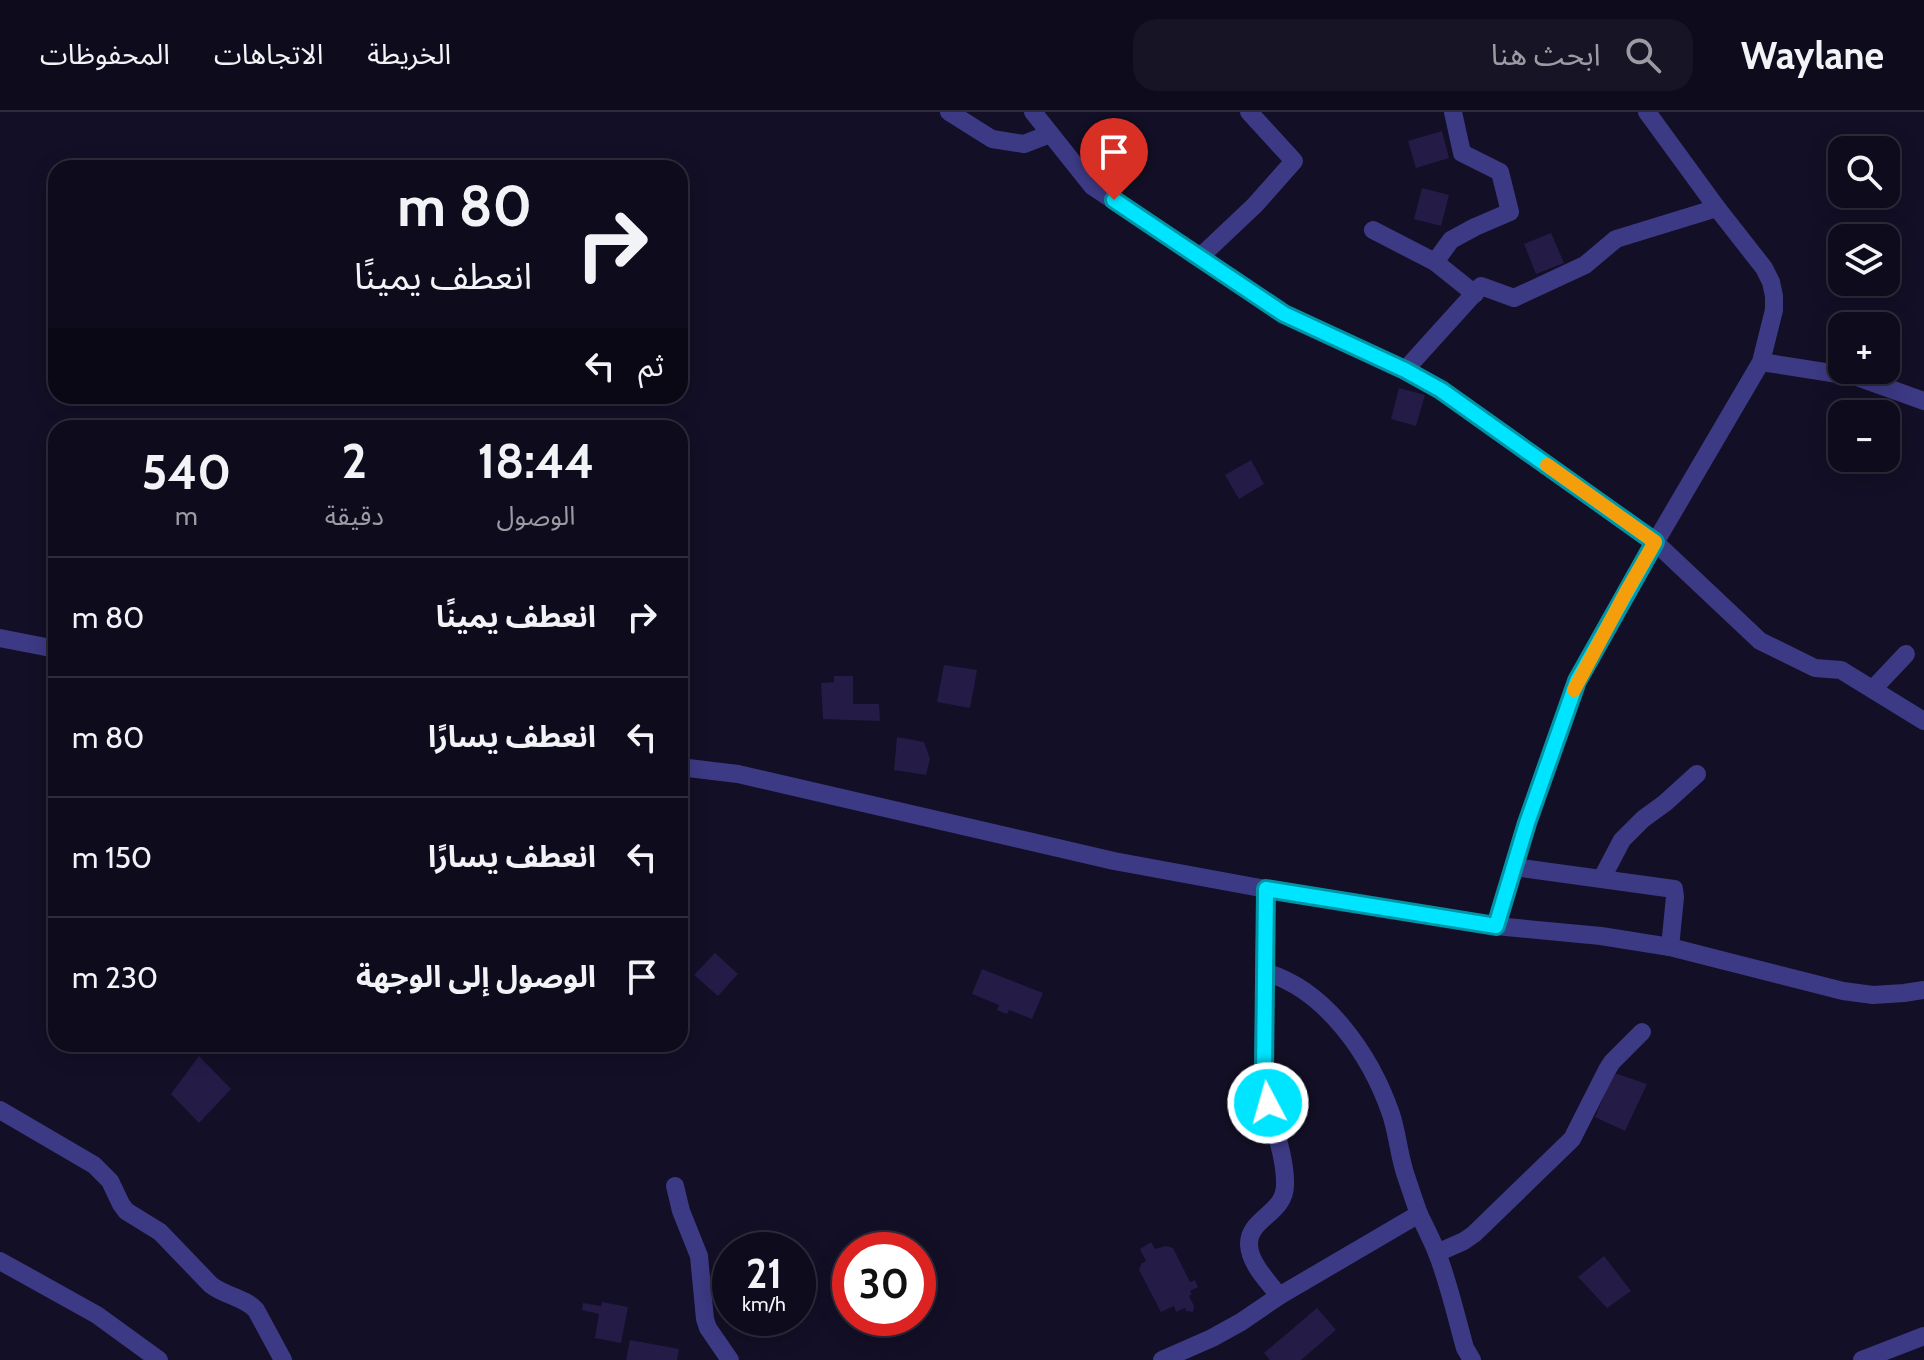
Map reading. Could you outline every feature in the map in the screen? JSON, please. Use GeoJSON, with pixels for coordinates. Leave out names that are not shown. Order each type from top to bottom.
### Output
{"type":"FeatureCollection","features":[{"type":"Feature","properties":{"kind":"street"},"geometry":{"type":"LineString","coordinates":[[949,112],[992,139],[1024,144],[1050,134]]}},
{"type":"Feature","properties":{"kind":"street"},"geometry":{"type":"LineString","coordinates":[[1033,112],[1092,186],[1284,314],[1441,390],[1655,542],[1760,641],[1815,668],[1841,670],[1924,721]]}},
{"type":"Feature","properties":{"kind":"street"},"geometry":{"type":"LineString","coordinates":[[1199,258],[1255,205],[1294,161],[1249,112]]}},
{"type":"Feature","properties":{"kind":"street"},"geometry":{"type":"LineString","coordinates":[[1435,262],[1451,240],[1510,212],[1500,172],[1462,153],[1453,112]]}},
{"type":"Feature","properties":{"kind":"street"},"geometry":{"type":"LineString","coordinates":[[1496,926],[1577,681],[1761,362],[1774,310],[1771,282],[1764,268],[1647,112]]}},
{"type":"Feature","properties":{"kind":"street"},"geometry":{"type":"LineString","coordinates":[[1405,370],[1481,286],[1514,298],[1585,265],[1616,239],[1717,208]]}},
{"type":"Feature","properties":{"kind":"street"},"geometry":{"type":"LineString","coordinates":[[1373,230],[1435,262],[1475,294]]}},
{"type":"Feature","properties":{"kind":"street"},"geometry":{"type":"LineString","coordinates":[[1761,362],[1857,377],[1924,401]]}},
{"type":"Feature","properties":{"kind":"street"},"geometry":{"type":"LineString","coordinates":[[0,638],[48,647]]}},
{"type":"Feature","properties":{"kind":"street"},"geometry":{"type":"LineString","coordinates":[[1873,689],[1906,654]]}},
{"type":"Feature","properties":{"kind":"street"},"geometry":{"type":"LineString","coordinates":[[688,768],[738,774],[1114,861],[1266,889],[1496,926],[1601,936],[1670,947],[1843,991],[1873,995],[1924,990]]}},
{"type":"Feature","properties":{"kind":"street"},"geometry":{"type":"LineString","coordinates":[[1602,878],[1622,840],[1697,774]]}},
{"type":"Feature","properties":{"kind":"street"},"geometry":{"type":"LineString","coordinates":[[1514,867],[1674,889],[1670,947]]}},
{"type":"Feature","properties":{"kind":"street"},"geometry":{"type":"LineString","coordinates":[[1266,889],[1265,1087],[1285,1190],[1274,1210],[1253,1230],[1249,1245],[1253,1260],[1279,1296]]}},
{"type":"Feature","properties":{"kind":"street"},"geometry":{"type":"LineString","coordinates":[[1264,972],[1277,976],[1311,997],[1334,1018],[1360,1049],[1382,1090],[1394,1124],[1403,1167],[1419,1214],[1437,1253],[1465,1348],[1472,1360]]}},
{"type":"Feature","properties":{"kind":"street"},"geometry":{"type":"LineString","coordinates":[[1437,1253],[1474,1234],[1572,1139],[1601,1077],[1642,1032]]}},
{"type":"Feature","properties":{"kind":"street"},"geometry":{"type":"LineString","coordinates":[[0,1110],[94,1165],[103,1173],[126,1211],[160,1232],[211,1285],[250,1303],[283,1360]]}},
{"type":"Feature","properties":{"kind":"street"},"geometry":{"type":"LineString","coordinates":[[675,1186],[681,1211],[699,1256],[705,1319],[730,1360]]}},
{"type":"Feature","properties":{"kind":"street"},"geometry":{"type":"LineString","coordinates":[[1162,1360],[1241,1322],[1279,1296],[1419,1214]]}},
{"type":"Feature","properties":{"kind":"street"},"geometry":{"type":"LineString","coordinates":[[0,1261],[97,1315],[159,1360]]}},
{"type":"Feature","properties":{"kind":"street"},"geometry":{"type":"LineString","coordinates":[[1862,1360],[1924,1336]]}},
{"type":"Feature","properties":{"kind":"building"},"geometry":{"type":"Polygon","coordinates":[[[1442,131],[1449,158],[1416,168],[1408,141],[1442,131]]]}},
{"type":"Feature","properties":{"kind":"building"},"geometry":{"type":"Polygon","coordinates":[[[1422,188],[1449,195],[1441,226],[1414,219],[1422,188]]]}},
{"type":"Feature","properties":{"kind":"building"},"geometry":{"type":"Polygon","coordinates":[[[1551,233],[1564,263],[1536,274],[1524,244],[1551,233]]]}},
{"type":"Feature","properties":{"kind":"building"},"geometry":{"type":"Polygon","coordinates":[[[1399,388],[1425,395],[1416,426],[1391,419],[1399,388]]]}},
{"type":"Feature","properties":{"kind":"building"},"geometry":{"type":"Polygon","coordinates":[[[1251,460],[1264,484],[1239,499],[1225,475],[1251,460]]]}},
{"type":"Feature","properties":{"kind":"building"},"geometry":{"type":"Polygon","coordinates":[[[944,665],[977,670],[970,708],[937,702],[944,665]]]}},
{"type":"Feature","properties":{"kind":"building"},"geometry":{"type":"Polygon","coordinates":[[[834,676],[853,676],[853,704],[879,704],[880,721],[823,719],[821,683],[834,682],[834,676]]]}},
{"type":"Feature","properties":{"kind":"building"},"geometry":{"type":"Polygon","coordinates":[[[897,737],[924,742],[930,759],[926,775],[894,770],[897,737]]]}},
{"type":"Feature","properties":{"kind":"building"},"geometry":{"type":"Polygon","coordinates":[[[715,953],[738,974],[718,996],[694,975],[715,953]]]}},
{"type":"Feature","properties":{"kind":"building"},"geometry":{"type":"Polygon","coordinates":[[[982,969],[1043,993],[1032,1019],[1009,1010],[1007,1014],[997,1010],[999,1005],[972,994],[982,969]]]}},
{"type":"Feature","properties":{"kind":"building"},"geometry":{"type":"Polygon","coordinates":[[[199,1056],[231,1089],[199,1123],[171,1094],[199,1056]]]}},
{"type":"Feature","properties":{"kind":"building"},"geometry":{"type":"Polygon","coordinates":[[[1614,1073],[1647,1084],[1625,1131],[1595,1117],[1614,1073]]]}},
{"type":"Feature","properties":{"kind":"building"},"geometry":{"type":"Polygon","coordinates":[[[1151,1242],[1155,1249],[1173,1248],[1190,1282],[1195,1280],[1198,1287],[1190,1291],[1192,1294],[1189,1296],[1194,1306],[1193,1312],[1185,1308],[1176,1312],[1174,1306],[1161,1312],[1139,1270],[1146,1261],[1140,1249],[1151,1242]]]}},
{"type":"Feature","properties":{"kind":"building"},"geometry":{"type":"Polygon","coordinates":[[[1604,1256],[1631,1291],[1607,1308],[1578,1277],[1604,1256]]]}},
{"type":"Feature","properties":{"kind":"building"},"geometry":{"type":"Polygon","coordinates":[[[602,1302],[628,1307],[621,1343],[595,1338],[599,1314],[582,1310],[583,1303],[601,1306],[602,1302]]]}},
{"type":"Feature","properties":{"kind":"building"},"geometry":{"type":"Polygon","coordinates":[[[1317,1308],[1336,1330],[1301,1360],[1270,1360],[1264,1353],[1317,1308]]]}},
{"type":"Feature","properties":{"kind":"building"},"geometry":{"type":"Polygon","coordinates":[[[630,1340],[679,1349],[677,1360],[626,1360],[630,1340]]]}},
{"type":"Feature","properties":{"kind":"slow traffic"},"geometry":{"type":"LineString","coordinates":[[1547,465],[1655,542],[1574,690]]}},
{"type":"Feature","properties":{"kind":"route"},"geometry":{"type":"LineString","coordinates":[[1114,200],[1284,314],[1441,390],[1655,542],[1577,681],[1527,823],[1496,926],[1266,889],[1264,1070],[1268,1103]]}}]}
